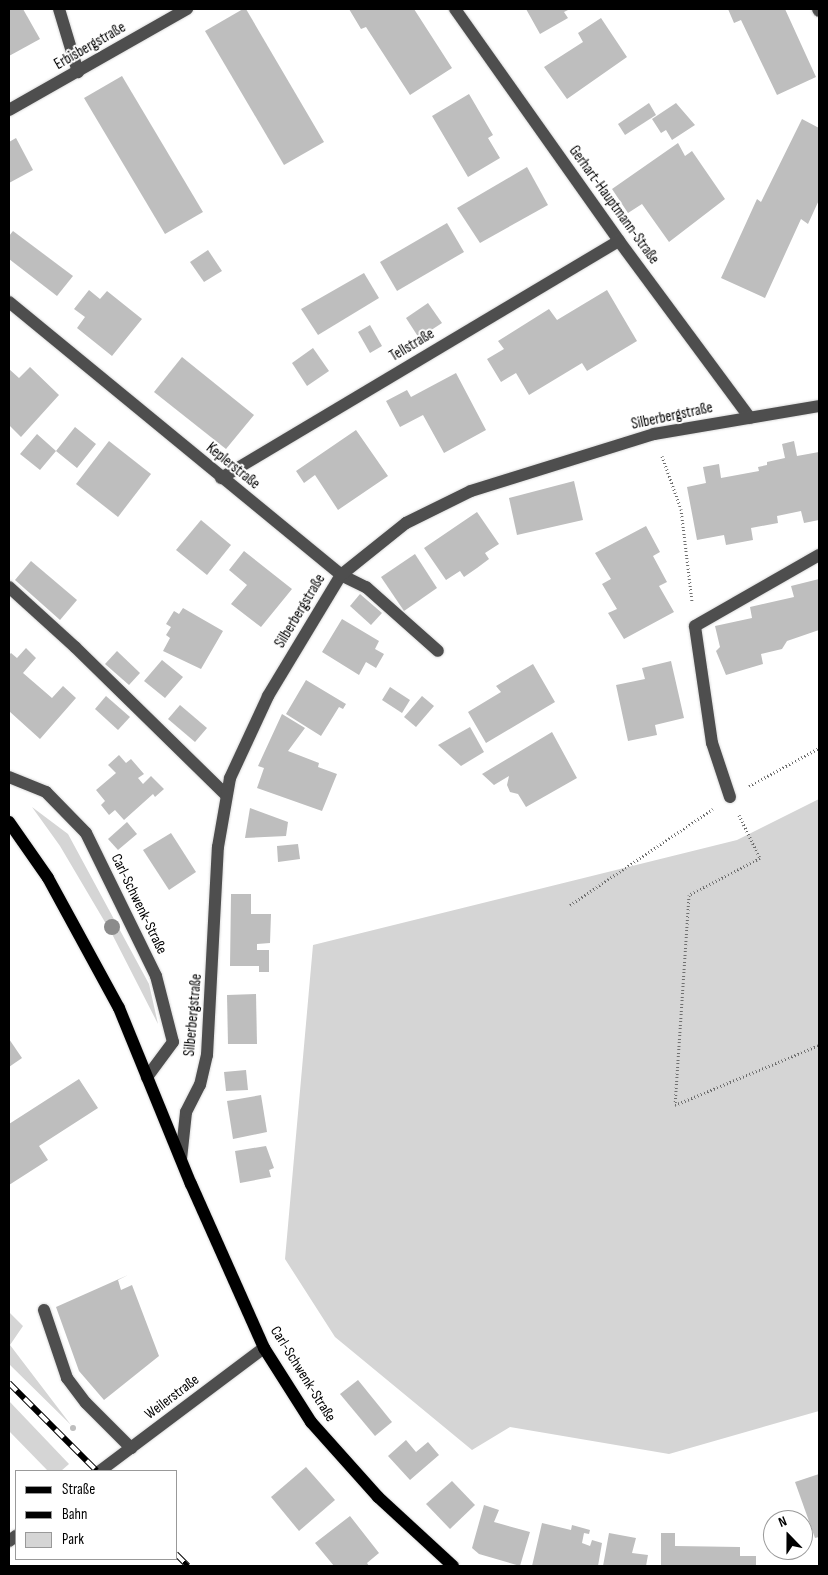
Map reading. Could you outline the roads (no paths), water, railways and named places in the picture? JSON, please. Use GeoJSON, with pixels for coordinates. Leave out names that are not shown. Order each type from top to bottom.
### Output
{"type":"FeatureCollection","features":[{"type":"Feature","properties":{"kind":"main road","name":"Carl-Schwenk-Straße"},"geometry":{"type":"LineString","coordinates":[[9,822],[48,878],[119,1008],[181,1159],[264,1348],[311,1422],[378,1497],[453,1566]]}},
{"type":"Feature","properties":{"kind":"street"},"geometry":{"type":"LineString","coordinates":[[59,9],[78,72]]}},
{"type":"Feature","properties":{"kind":"street","name":"Erbisbergstraße"},"geometry":{"type":"LineString","coordinates":[[9,110],[187,9]]}},
{"type":"Feature","properties":{"kind":"street","name":"Gerhart-Hauptmann-Straße"},"geometry":{"type":"LineString","coordinates":[[455,9],[619,241],[750,418]]}},
{"type":"Feature","properties":{"kind":"street","name":"Tellstraße"},"geometry":{"type":"LineString","coordinates":[[221,478],[619,241]]}},
{"type":"Feature","properties":{"kind":"street","name":"Keplerstraße"},"geometry":{"type":"LineString","coordinates":[[9,302],[341,575],[366,587],[438,651]]}},
{"type":"Feature","properties":{"kind":"street","name":"Silberbergstraße"},"geometry":{"type":"LineString","coordinates":[[181,1159],[186,1112],[200,1085],[207,1055],[218,847],[230,778],[268,696],[341,575],[406,523],[471,491],[654,434],[819,406]]}},
{"type":"Feature","properties":{"kind":"street"},"geometry":{"type":"LineString","coordinates":[[730,797],[712,743],[695,626],[819,555]]}},
{"type":"Feature","properties":{"kind":"street"},"geometry":{"type":"LineString","coordinates":[[9,587],[75,647],[226,796]]}},
{"type":"Feature","properties":{"kind":"street","name":"Carl-Schwenk-Straße"},"geometry":{"type":"LineString","coordinates":[[9,777],[46,792],[86,833],[156,976],[173,1042],[147,1077]]}},
{"type":"Feature","properties":{"kind":"street"},"geometry":{"type":"LineString","coordinates":[[44,1310],[67,1378],[86,1402],[131,1448]]}},
{"type":"Feature","properties":{"kind":"street","name":"Weilerstraße"},"geometry":{"type":"LineString","coordinates":[[101,1470],[264,1348]]}},
{"type":"Feature","properties":{"kind":"railway"},"geometry":{"type":"LineString","coordinates":[[9,1383],[96,1470]]}},
{"type":"Feature","properties":{"kind":"railway"},"geometry":{"type":"LineString","coordinates":[[178,1556],[188,1566]]}}]}
